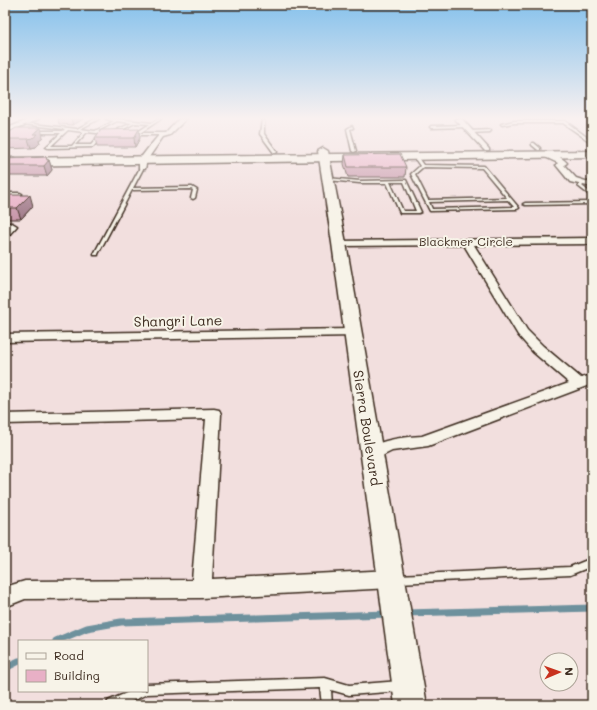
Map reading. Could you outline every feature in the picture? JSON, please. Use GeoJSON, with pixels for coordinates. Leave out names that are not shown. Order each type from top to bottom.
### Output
{"type":"FeatureCollection","features":[{"type":"Feature","properties":{"kind":"main road"},"geometry":{"type":"LineString","coordinates":[[5,162],[272,152]]}},
{"type":"Feature","properties":{"kind":"main road"},"geometry":{"type":"LineString","coordinates":[[278,152],[414,156],[514,152]]}},
{"type":"Feature","properties":{"kind":"main road"},"geometry":{"type":"LineString","coordinates":[[5,156],[150,157],[323,154],[342,152]]}},
{"type":"Feature","properties":{"kind":"main road"},"geometry":{"type":"LineString","coordinates":[[414,156],[425,153],[469,152]]}},
{"type":"Feature","properties":{"kind":"main road"},"geometry":{"type":"LineString","coordinates":[[562,152],[592,154]]}},
{"type":"Feature","properties":{"kind":"street"},"geometry":{"type":"LineString","coordinates":[[150,157],[153,152]]}},
{"type":"Feature","properties":{"kind":"street"},"geometry":{"type":"LineString","coordinates":[[150,157],[155,152]]}},
{"type":"Feature","properties":{"kind":"street"},"geometry":{"type":"LineString","coordinates":[[544,152],[547,159],[558,165],[573,180],[588,184]]}},
{"type":"Feature","properties":{"kind":"street","name":"Sierra Boulevard"},"geometry":{"type":"LineString","coordinates":[[323,154],[339,243],[409,695]]}},
{"type":"Feature","properties":{"kind":"street"},"geometry":{"type":"LineString","coordinates":[[5,226],[12,226],[5,234]]}},
{"type":"Feature","properties":{"kind":"street","name":"Blackmer Circle"},"geometry":{"type":"LineString","coordinates":[[339,243],[592,241]]}},
{"type":"Feature","properties":{"kind":"street"},"geometry":{"type":"LineString","coordinates":[[468,242],[522,332],[538,349],[585,381]]}},
{"type":"Feature","properties":{"kind":"street","name":"Shangri Lane"},"geometry":{"type":"LineString","coordinates":[[5,338],[352,333]]}},
{"type":"Feature","properties":{"kind":"street"},"geometry":{"type":"LineString","coordinates":[[372,455],[381,448],[394,444],[422,442],[585,381]]}},
{"type":"Feature","properties":{"kind":"street"},"geometry":{"type":"LineString","coordinates":[[5,419],[214,414],[201,589]]}},
{"type":"Feature","properties":{"kind":"street"},"geometry":{"type":"LineString","coordinates":[[5,597],[25,590],[201,589],[394,601]]}},
{"type":"Feature","properties":{"kind":"lane"},"geometry":{"type":"LineString","coordinates":[[414,156],[422,166]]}},
{"type":"Feature","properties":{"kind":"lane"},"geometry":{"type":"LineString","coordinates":[[96,254],[130,189],[150,157]]}},
{"type":"Feature","properties":{"kind":"lane"},"geometry":{"type":"LineString","coordinates":[[422,166],[483,167],[516,208],[431,210],[413,174],[422,166]]}},
{"type":"Feature","properties":{"kind":"lane"},"geometry":{"type":"LineString","coordinates":[[328,179],[360,182],[388,181],[405,181],[419,212],[401,212],[388,181]]}},
{"type":"Feature","properties":{"kind":"lane"},"geometry":{"type":"LineString","coordinates":[[588,184],[580,186],[592,196]]}},
{"type":"Feature","properties":{"kind":"lane"},"geometry":{"type":"LineString","coordinates":[[130,189],[192,188],[195,190],[193,198]]}},
{"type":"Feature","properties":{"kind":"lane"},"geometry":{"type":"LineString","coordinates":[[5,194],[20,194]]}},
{"type":"Feature","properties":{"kind":"lane"},"geometry":{"type":"LineString","coordinates":[[427,201],[509,199]]}},
{"type":"Feature","properties":{"kind":"lane"},"geometry":{"type":"LineString","coordinates":[[525,204],[592,203]]}},
{"type":"Feature","properties":{"kind":"lane"},"geometry":{"type":"LineString","coordinates":[[394,601],[570,570],[592,562]]}},
{"type":"Feature","properties":{"kind":"lane"},"geometry":{"type":"LineString","coordinates":[[148,689],[325,683],[349,690],[409,695]]}},
{"type":"Feature","properties":{"kind":"lane"},"geometry":{"type":"LineString","coordinates":[[325,683],[327,705]]}},
{"type":"Feature","properties":{"kind":"lane"},"geometry":{"type":"LineString","coordinates":[[112,705],[141,692]]}},
{"type":"Feature","properties":{"kind":"building"},"geometry":{"type":"Polygon","coordinates":[[[400,154],[406,167],[348,167],[345,155],[400,154]]]}},
{"type":"Feature","properties":{"kind":"building"},"geometry":{"type":"Polygon","coordinates":[[[46,157],[47,160],[49,160],[44,166],[5,166],[5,159],[46,157]]]}},
{"type":"Feature","properties":{"kind":"building"},"geometry":{"type":"Polygon","coordinates":[[[5,195],[30,195],[17,208],[5,208],[5,195]]]}},
{"type":"Feature","properties":{"kind":"waterway"},"geometry":{"type":"LineString","coordinates":[[406,613],[592,608]]}},
{"type":"Feature","properties":{"kind":"waterway"},"geometry":{"type":"LineString","coordinates":[[58,640],[87,628],[121,622],[389,614]]}},
{"type":"Feature","properties":{"kind":"waterway"},"geometry":{"type":"LineString","coordinates":[[5,668],[18,662]]}}]}
